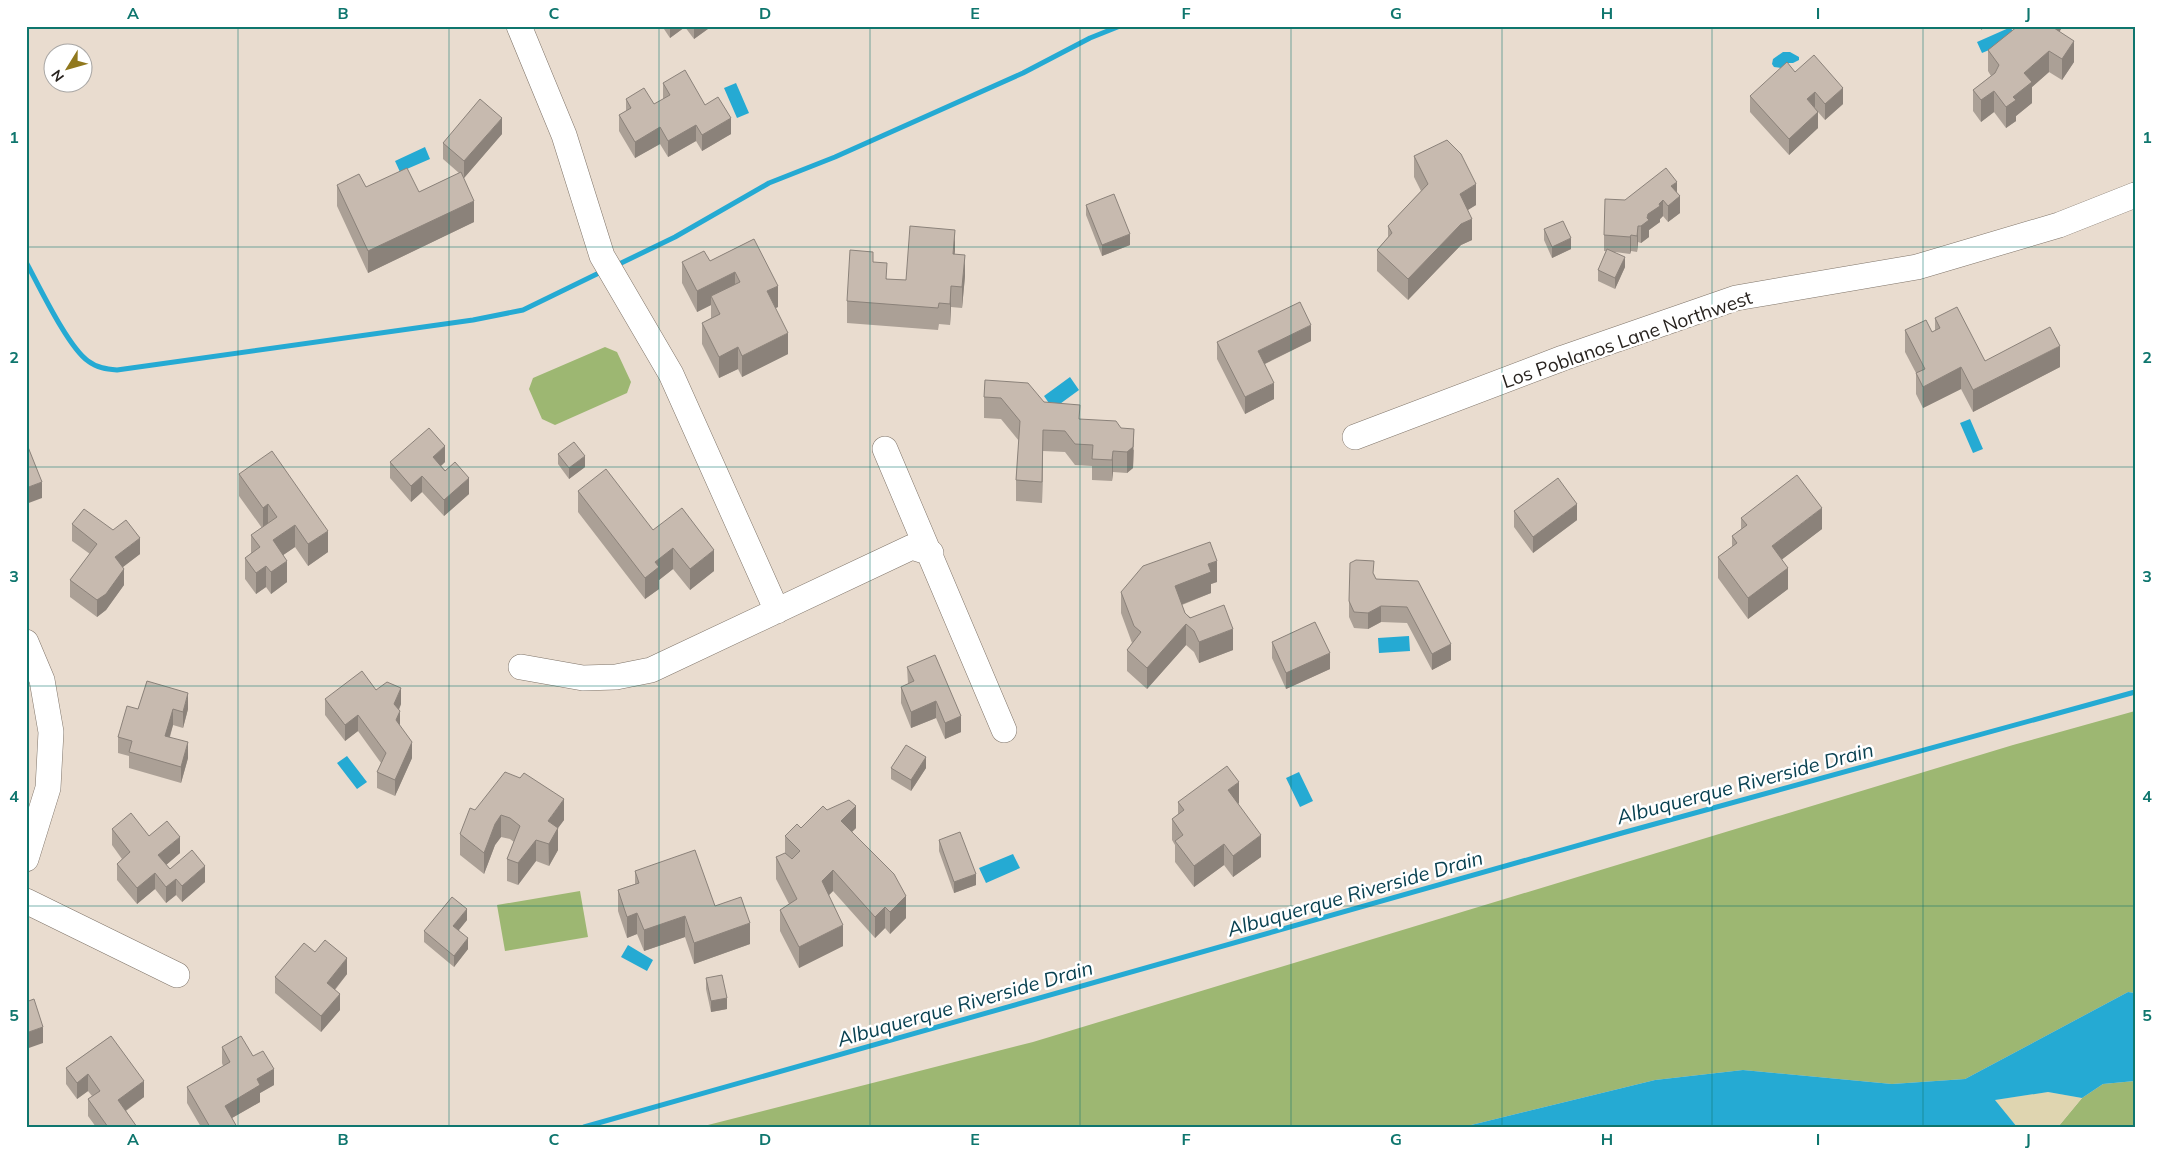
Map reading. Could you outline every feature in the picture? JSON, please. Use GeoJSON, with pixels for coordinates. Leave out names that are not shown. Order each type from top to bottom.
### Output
{"type":"FeatureCollection","features":[{"type":"Feature","properties":{"kind":"street"},"geometry":{"type":"LineString","coordinates":[[519,26],[564,135],[602,256],[671,374],[777,611]]}},
{"type":"Feature","properties":{"kind":"street","name":"Los Poblanos Lane Northwest"},"geometry":{"type":"LineString","coordinates":[[1355,437],[1563,358],[1736,298],[1917,267],[2059,226],[2135,195]]}},
{"type":"Feature","properties":{"kind":"street"},"geometry":{"type":"LineString","coordinates":[[885,449],[931,553],[1004,730]]}},
{"type":"Feature","properties":{"kind":"street"},"geometry":{"type":"LineString","coordinates":[[521,667],[583,678],[616,676],[651,670],[912,547],[931,553]]}},
{"type":"Feature","properties":{"kind":"street"},"geometry":{"type":"LineString","coordinates":[[26,642],[42,680],[51,732],[48,788],[26,858]]}},
{"type":"Feature","properties":{"kind":"street"},"geometry":{"type":"LineString","coordinates":[[26,901],[177,975]]}},
{"type":"Feature","properties":{"kind":"green space"},"geometry":{"type":"Polygon","coordinates":[[[605,347],[617,352],[631,382],[627,393],[555,425],[542,419],[529,389],[533,378],[605,347]]]}},
{"type":"Feature","properties":{"kind":"green space"},"geometry":{"type":"Polygon","coordinates":[[[2135,711],[2135,993],[2128,992],[1965,1079],[1892,1084],[1743,1070],[1655,1080],[1463,1127],[700,1127],[1033,1042],[2013,745],[2135,711]]]}},
{"type":"Feature","properties":{"kind":"green space"},"geometry":{"type":"Polygon","coordinates":[[[580,891],[588,937],[505,951],[497,905],[580,891]]]}},
{"type":"Feature","properties":{"kind":"green space"},"geometry":{"type":"Polygon","coordinates":[[[2135,1081],[2135,1127],[2058,1127],[2082,1098],[2103,1084],[2135,1081]]]}},
{"type":"Feature","properties":{"kind":"sand"},"geometry":{"type":"Polygon","coordinates":[[[2048,1092],[2082,1098],[2058,1127],[2017,1127],[1994,1100],[2048,1092]]]}},
{"type":"Feature","properties":{"kind":"water"},"geometry":{"type":"Polygon","coordinates":[[[2011,27],[2015,39],[1982,53],[1977,42],[2011,27]]]}},
{"type":"Feature","properties":{"kind":"water"},"geometry":{"type":"Polygon","coordinates":[[[1783,52],[1790,52],[1799,57],[1799,60],[1793,63],[1786,63],[1781,68],[1774,67],[1772,64],[1773,59],[1783,52]]]}},
{"type":"Feature","properties":{"kind":"water"},"geometry":{"type":"Polygon","coordinates":[[[736,83],[749,113],[737,118],[724,88],[736,83]]]}},
{"type":"Feature","properties":{"kind":"water"},"geometry":{"type":"Polygon","coordinates":[[[425,147],[430,159],[400,172],[395,161],[425,147]]]}},
{"type":"Feature","properties":{"kind":"water"},"geometry":{"type":"Polygon","coordinates":[[[1070,377],[1079,390],[1053,409],[1044,396],[1070,377]]]}},
{"type":"Feature","properties":{"kind":"water"},"geometry":{"type":"Polygon","coordinates":[[[1970,419],[1983,449],[1973,453],[1960,423],[1970,419]]]}},
{"type":"Feature","properties":{"kind":"water"},"geometry":{"type":"Polygon","coordinates":[[[1409,636],[1410,651],[1379,653],[1378,638],[1409,636]]]}},
{"type":"Feature","properties":{"kind":"water"},"geometry":{"type":"Polygon","coordinates":[[[347,756],[367,782],[357,789],[337,763],[347,756]]]}},
{"type":"Feature","properties":{"kind":"water"},"geometry":{"type":"Polygon","coordinates":[[[1299,772],[1313,801],[1300,807],[1286,778],[1299,772]]]}},
{"type":"Feature","properties":{"kind":"water"},"geometry":{"type":"Polygon","coordinates":[[[1013,854],[1020,868],[986,883],[979,868],[1013,854]]]}},
{"type":"Feature","properties":{"kind":"water"},"geometry":{"type":"Polygon","coordinates":[[[628,945],[653,960],[647,971],[621,957],[628,945]]]}},
{"type":"Feature","properties":{"kind":"water"},"geometry":{"type":"Polygon","coordinates":[[[2128,992],[2135,993],[2135,1081],[2103,1084],[2082,1098],[2048,1092],[1995,1100],[2017,1127],[1463,1127],[1655,1080],[1743,1070],[1892,1084],[1965,1079],[2128,992]]]}},
{"type":"Feature","properties":{"kind":"building"},"geometry":{"type":"Polygon","coordinates":[[[2018,26],[2051,26],[2074,41],[2062,59],[2049,51],[2024,73],[2032,82],[2013,97],[2016,100],[2006,107],[1994,91],[1981,100],[1973,90],[1995,73],[1999,65],[1988,50],[2018,26]]]}},
{"type":"Feature","properties":{"kind":"building"},"geometry":{"type":"Polygon","coordinates":[[[1814,55],[1843,88],[1825,104],[1815,92],[1807,99],[1818,112],[1789,139],[1750,96],[1787,62],[1795,72],[1814,55]]]}},
{"type":"Feature","properties":{"kind":"building"},"geometry":{"type":"Polygon","coordinates":[[[685,70],[705,105],[718,97],[731,118],[702,135],[696,125],[668,141],[660,127],[635,142],[619,115],[631,108],[626,99],[644,88],[654,104],[670,95],[663,83],[685,70]]]}},
{"type":"Feature","properties":{"kind":"building"},"geometry":{"type":"Polygon","coordinates":[[[480,99],[502,118],[464,161],[443,143],[480,99]]]}},
{"type":"Feature","properties":{"kind":"building"},"geometry":{"type":"Polygon","coordinates":[[[1447,140],[1461,154],[1476,184],[1460,194],[1472,219],[1461,224],[1408,279],[1377,250],[1392,233],[1388,226],[1428,184],[1414,156],[1447,140]]]}},
{"type":"Feature","properties":{"kind":"building"},"geometry":{"type":"Polygon","coordinates":[[[407,168],[419,192],[461,172],[474,201],[368,251],[337,185],[359,174],[366,187],[407,168]]]}},
{"type":"Feature","properties":{"kind":"building"},"geometry":{"type":"Polygon","coordinates":[[[1666,168],[1677,182],[1671,186],[1680,196],[1668,206],[1663,200],[1659,204],[1660,206],[1648,214],[1647,218],[1649,220],[1638,226],[1637,236],[1604,235],[1605,199],[1625,200],[1666,168]]]}},
{"type":"Feature","properties":{"kind":"building"},"geometry":{"type":"Polygon","coordinates":[[[1114,194],[1130,234],[1102,245],[1086,205],[1114,194]]]}},
{"type":"Feature","properties":{"kind":"building"},"geometry":{"type":"Polygon","coordinates":[[[1563,221],[1571,238],[1552,247],[1544,229],[1563,221]]]}},
{"type":"Feature","properties":{"kind":"building"},"geometry":{"type":"Polygon","coordinates":[[[910,226],[955,230],[953,254],[965,255],[962,287],[951,286],[950,304],[939,303],[938,308],[847,301],[850,250],[873,252],[873,262],[887,263],[886,279],[906,280],[910,226]]]}},
{"type":"Feature","properties":{"kind":"building"},"geometry":{"type":"Polygon","coordinates":[[[754,239],[778,286],[767,291],[788,333],[742,356],[738,347],[719,357],[702,323],[720,314],[711,296],[740,282],[735,272],[697,291],[682,262],[704,251],[710,261],[754,239]]]}},
{"type":"Feature","properties":{"kind":"building"},"geometry":{"type":"Polygon","coordinates":[[[1607,249],[1625,257],[1615,278],[1598,270],[1607,249]]]}},
{"type":"Feature","properties":{"kind":"building"},"geometry":{"type":"Polygon","coordinates":[[[1300,302],[1311,325],[1258,351],[1274,383],[1245,397],[1217,342],[1300,302]]]}},
{"type":"Feature","properties":{"kind":"building"},"geometry":{"type":"Polygon","coordinates":[[[1957,307],[1985,361],[2050,327],[2060,346],[1973,390],[1961,367],[1923,387],[1916,373],[1925,369],[1905,330],[1926,320],[1932,332],[1940,328],[1935,318],[1957,307]]]}},
{"type":"Feature","properties":{"kind":"building"},"geometry":{"type":"Polygon","coordinates":[[[985,380],[1028,383],[1044,402],[1080,405],[1079,419],[1116,421],[1121,428],[1134,429],[1133,447],[1127,452],[1113,451],[1112,460],[1092,459],[1093,445],[1075,444],[1065,431],[1043,430],[1042,482],[1016,480],[1020,421],[1001,398],[984,397],[985,380]]]}},
{"type":"Feature","properties":{"kind":"building"},"geometry":{"type":"Polygon","coordinates":[[[429,428],[445,446],[433,457],[445,471],[455,462],[469,478],[444,500],[422,476],[411,486],[390,462],[429,428]]]}},
{"type":"Feature","properties":{"kind":"building"},"geometry":{"type":"Polygon","coordinates":[[[26,442],[42,482],[26,488],[26,442]]]}},
{"type":"Feature","properties":{"kind":"building"},"geometry":{"type":"Polygon","coordinates":[[[574,442],[585,456],[569,468],[558,454],[574,442]]]}},
{"type":"Feature","properties":{"kind":"building"},"geometry":{"type":"Polygon","coordinates":[[[272,451],[328,531],[308,544],[295,525],[273,540],[287,561],[271,572],[266,566],[256,573],[245,558],[260,547],[251,535],[277,517],[268,504],[263,508],[239,474],[272,451]]]}},
{"type":"Feature","properties":{"kind":"building"},"geometry":{"type":"Polygon","coordinates":[[[606,469],[653,530],[682,508],[714,550],[690,569],[673,548],[655,562],[659,567],[645,578],[578,491],[606,469]]]}},
{"type":"Feature","properties":{"kind":"building"},"geometry":{"type":"Polygon","coordinates":[[[1797,475],[1822,508],[1772,546],[1788,568],[1748,598],[1718,557],[1737,543],[1732,536],[1747,525],[1741,518],[1797,475]]]}},
{"type":"Feature","properties":{"kind":"building"},"geometry":{"type":"Polygon","coordinates":[[[1558,478],[1577,504],[1533,537],[1514,511],[1558,478]]]}},
{"type":"Feature","properties":{"kind":"building"},"geometry":{"type":"Polygon","coordinates":[[[84,509],[113,530],[126,520],[140,538],[115,557],[124,569],[106,594],[97,600],[70,580],[97,544],[72,524],[84,509]]]}},
{"type":"Feature","properties":{"kind":"building"},"geometry":{"type":"Polygon","coordinates":[[[1210,542],[1217,561],[1208,564],[1211,572],[1175,586],[1185,613],[1190,618],[1224,605],[1233,629],[1199,642],[1194,631],[1186,624],[1147,668],[1127,650],[1141,632],[1134,626],[1121,592],[1143,566],[1210,542]]]}},
{"type":"Feature","properties":{"kind":"building"},"geometry":{"type":"Polygon","coordinates":[[[1356,560],[1374,561],[1373,573],[1376,579],[1418,581],[1451,644],[1432,654],[1407,607],[1381,606],[1368,613],[1354,612],[1349,601],[1350,563],[1356,560]]]}},
{"type":"Feature","properties":{"kind":"building"},"geometry":{"type":"Polygon","coordinates":[[[1315,622],[1330,653],[1286,673],[1272,642],[1315,622]]]}},
{"type":"Feature","properties":{"kind":"building"},"geometry":{"type":"Polygon","coordinates":[[[935,655],[961,716],[945,723],[936,701],[911,712],[901,687],[914,681],[907,667],[935,655]]]}},
{"type":"Feature","properties":{"kind":"building"},"geometry":{"type":"Polygon","coordinates":[[[362,671],[376,690],[387,682],[401,688],[394,704],[400,711],[396,720],[412,742],[395,780],[377,772],[386,753],[358,715],[345,725],[325,699],[362,671]]]}},
{"type":"Feature","properties":{"kind":"building"},"geometry":{"type":"Polygon","coordinates":[[[147,681],[188,693],[183,712],[173,709],[165,736],[188,742],[181,767],[129,752],[132,741],[118,737],[127,706],[138,709],[147,681]]]}},
{"type":"Feature","properties":{"kind":"building"},"geometry":{"type":"Polygon","coordinates":[[[906,745],[926,757],[911,780],[891,768],[906,745]]]}},
{"type":"Feature","properties":{"kind":"building"},"geometry":{"type":"Polygon","coordinates":[[[1227,766],[1239,782],[1228,790],[1261,835],[1233,856],[1224,844],[1194,866],[1175,841],[1183,835],[1172,819],[1184,810],[1178,802],[1227,766]]]}},
{"type":"Feature","properties":{"kind":"building"},"geometry":{"type":"Polygon","coordinates":[[[505,772],[520,778],[524,773],[564,799],[548,821],[558,828],[549,844],[536,840],[518,863],[507,859],[520,826],[510,818],[501,815],[495,824],[484,853],[460,834],[470,808],[475,810],[505,772]]]}},
{"type":"Feature","properties":{"kind":"building"},"geometry":{"type":"Polygon","coordinates":[[[849,800],[856,806],[841,821],[894,874],[906,896],[890,912],[885,907],[875,917],[833,870],[822,881],[843,925],[799,947],[780,910],[797,899],[776,857],[785,853],[792,859],[800,851],[785,836],[797,824],[801,828],[823,806],[827,810],[849,800]]]}},
{"type":"Feature","properties":{"kind":"building"},"geometry":{"type":"Polygon","coordinates":[[[131,813],[149,836],[167,821],[180,837],[158,855],[170,869],[192,850],[205,866],[182,886],[176,879],[166,887],[155,873],[137,888],[117,864],[130,852],[112,829],[131,813]]]}},
{"type":"Feature","properties":{"kind":"building"},"geometry":{"type":"Polygon","coordinates":[[[960,832],[976,874],[954,882],[939,840],[960,832]]]}},
{"type":"Feature","properties":{"kind":"building"},"geometry":{"type":"Polygon","coordinates":[[[695,850],[715,906],[741,897],[750,923],[694,943],[685,916],[644,930],[637,913],[627,917],[618,890],[639,883],[635,871],[695,850]]]}},
{"type":"Feature","properties":{"kind":"building"},"geometry":{"type":"Polygon","coordinates":[[[452,897],[467,909],[453,926],[468,938],[454,956],[424,931],[452,897]]]}},
{"type":"Feature","properties":{"kind":"building"},"geometry":{"type":"Polygon","coordinates":[[[325,940],[347,958],[327,983],[340,994],[321,1016],[275,977],[304,943],[315,952],[325,940]]]}},
{"type":"Feature","properties":{"kind":"building"},"geometry":{"type":"Polygon","coordinates":[[[722,975],[727,998],[711,1001],[706,978],[722,975]]]}},
{"type":"Feature","properties":{"kind":"building"},"geometry":{"type":"Polygon","coordinates":[[[34,999],[43,1027],[26,1033],[26,1002],[34,999]]]}},
{"type":"Feature","properties":{"kind":"building"},"geometry":{"type":"Polygon","coordinates":[[[111,1036],[144,1081],[118,1100],[137,1127],[108,1127],[88,1099],[100,1091],[88,1074],[77,1083],[66,1068],[111,1036]]]}},
{"type":"Feature","properties":{"kind":"building"},"geometry":{"type":"Polygon","coordinates":[[[241,1036],[253,1056],[263,1051],[274,1069],[257,1079],[260,1085],[225,1106],[237,1127],[210,1127],[187,1087],[230,1062],[222,1047],[241,1036]]]}},
{"type":"Feature","properties":{"kind":"waterway"},"geometry":{"type":"LineString","coordinates":[[615,266],[675,237],[769,183],[835,157],[1023,73],[1090,38],[1120,26]]}},
{"type":"Feature","properties":{"kind":"waterway"},"geometry":{"type":"LineString","coordinates":[[26,262],[54,315],[80,354],[95,365],[117,370],[473,320],[523,310],[603,271]]}},
{"type":"Feature","properties":{"kind":"waterway","name":"Albuquerque Riverside Drain"},"geometry":{"type":"LineString","coordinates":[[584,1127],[1622,833],[2135,692]]}}]}
